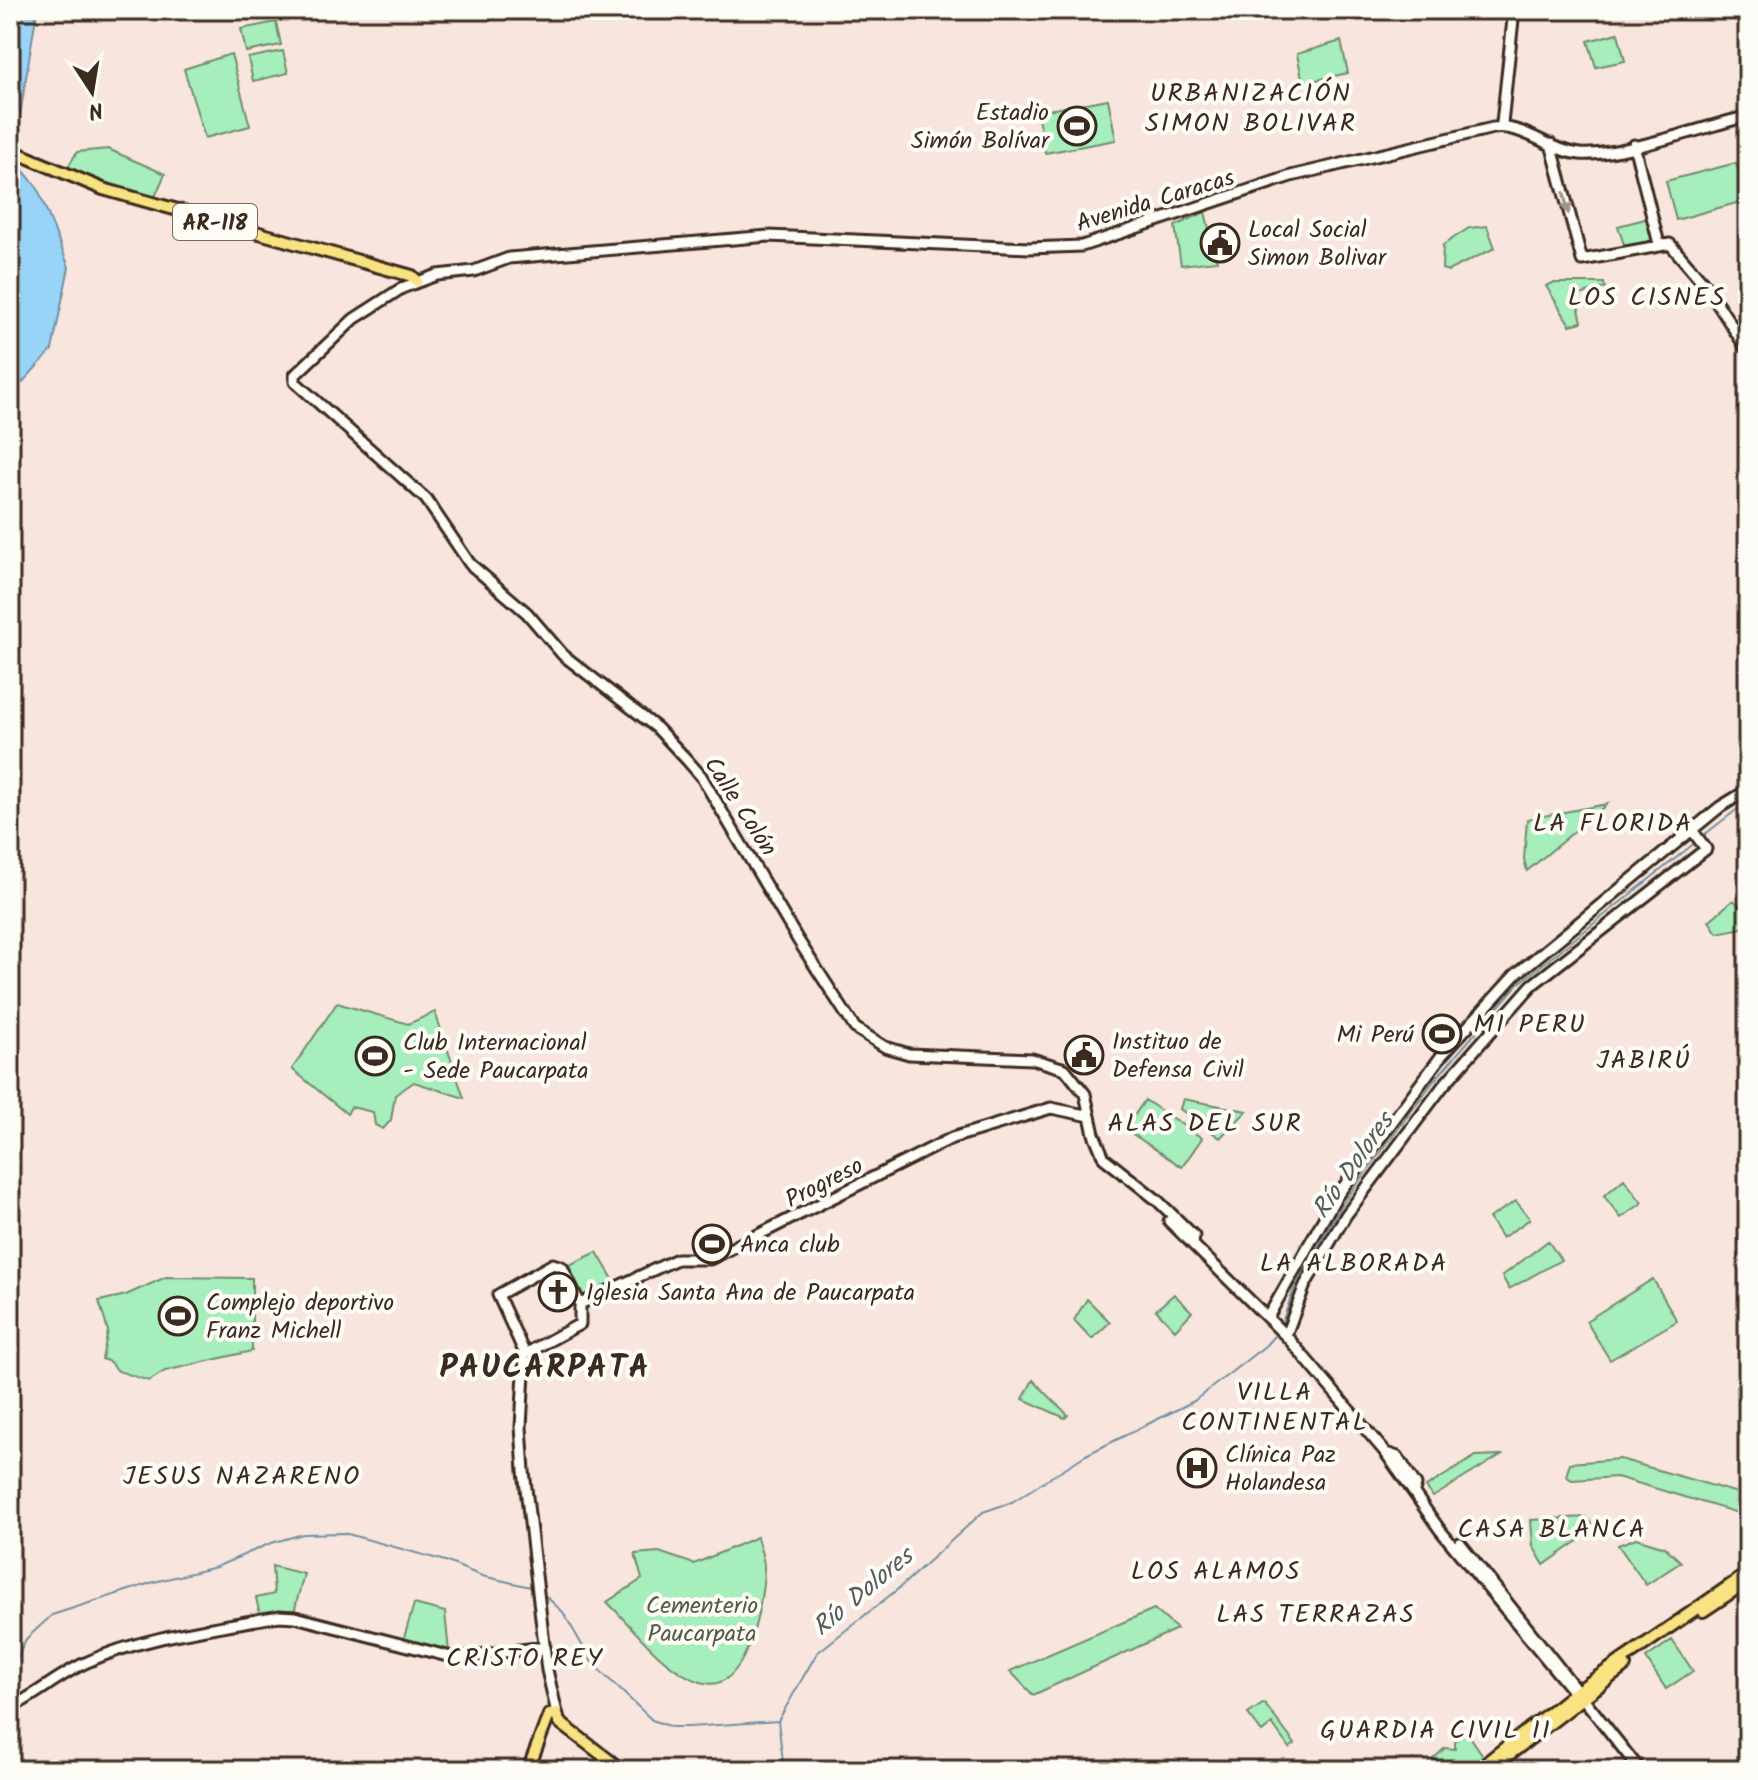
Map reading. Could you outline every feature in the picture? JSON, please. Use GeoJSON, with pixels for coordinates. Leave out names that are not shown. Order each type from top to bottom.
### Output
{"type":"FeatureCollection","features":[{"type":"Feature","properties":{"kind":"main road"},"geometry":{"type":"LineString","coordinates":[[1514,10],[1502,123],[1505,127],[1579,154],[1634,145],[1748,116]]}},
{"type":"Feature","properties":{"kind":"main road","name":"Avenida Caracas"},"geometry":{"type":"LineString","coordinates":[[294,379],[361,313],[417,281],[467,274],[515,257],[728,237],[1029,248],[1082,246],[1291,176],[1505,127]]}},
{"type":"Feature","properties":{"kind":"main road"},"geometry":{"type":"LineString","coordinates":[[1551,144],[1584,261],[1662,243]]}},
{"type":"Feature","properties":{"kind":"main road"},"geometry":{"type":"LineString","coordinates":[[1634,145],[1662,243],[1706,286],[1748,351]]}},
{"type":"Feature","properties":{"kind":"main road","name":"Avenida Caracas"},"geometry":{"type":"LineString","coordinates":[[13,151],[103,189],[412,276],[417,281]]}},
{"type":"Feature","properties":{"kind":"main road","name":"Calle Colón"},"geometry":{"type":"LineString","coordinates":[[294,379],[426,499],[470,564],[527,613],[563,655],[657,728],[701,776],[798,940],[855,1028],[885,1047],[909,1054],[1032,1059],[1056,1064],[1068,1071],[1083,1090],[1104,1158],[1157,1200],[1194,1236],[1193,1244],[1268,1317]]}},
{"type":"Feature","properties":{"kind":"main road"},"geometry":{"type":"LineString","coordinates":[[1640,1770],[1454,1547],[1414,1491],[1416,1485],[1398,1457],[1385,1452],[1268,1317],[1336,1197],[1442,1055],[1515,975],[1748,790]]}},
{"type":"Feature","properties":{"kind":"main road"},"geometry":{"type":"LineString","coordinates":[[1283,1333],[1305,1285],[1346,1215],[1443,1086],[1532,985],[1705,847],[1693,832]]}},
{"type":"Feature","properties":{"kind":"main road","name":"Progreso"},"geometry":{"type":"LineString","coordinates":[[580,1304],[677,1259],[710,1259],[961,1134],[1051,1108],[1090,1116]]}},
{"type":"Feature","properties":{"kind":"main road"},"geometry":{"type":"LineString","coordinates":[[525,1354],[580,1324],[580,1304],[562,1267],[553,1264],[498,1295],[525,1354],[521,1427],[553,1698],[553,1718],[535,1770]]}},
{"type":"Feature","properties":{"kind":"main road"},"geometry":{"type":"LineString","coordinates":[[1477,1770],[1748,1573]]}},
{"type":"Feature","properties":{"kind":"main road"},"geometry":{"type":"LineString","coordinates":[[1489,1770],[1578,1694],[1748,1581]]}},
{"type":"Feature","properties":{"kind":"main road"},"geometry":{"type":"LineString","coordinates":[[10,1708],[41,1692],[70,1670],[126,1648],[279,1616],[295,1617],[455,1658],[545,1647]]}},
{"type":"Feature","properties":{"kind":"main road"},"geometry":{"type":"LineString","coordinates":[[553,1718],[622,1770]]}},
{"type":"Feature","properties":{"kind":"main road"},"geometry":{"type":"LineString","coordinates":[[528,1770],[553,1718]]}},
{"type":"Feature","properties":{"kind":"green space"},"geometry":{"type":"Polygon","coordinates":[[[276,22],[281,45],[246,52],[241,29],[276,22]]]}},
{"type":"Feature","properties":{"kind":"green space"},"geometry":{"type":"Polygon","coordinates":[[[1618,33],[1625,61],[1596,67],[1588,41],[1618,33]]]}},
{"type":"Feature","properties":{"kind":"green space"},"geometry":{"type":"Polygon","coordinates":[[[1341,41],[1348,73],[1303,83],[1297,54],[1341,41]]]}},
{"type":"Feature","properties":{"kind":"green space"},"geometry":{"type":"Polygon","coordinates":[[[283,51],[288,73],[253,81],[248,58],[283,51]]]}},
{"type":"Feature","properties":{"kind":"green space"},"geometry":{"type":"Polygon","coordinates":[[[231,54],[250,126],[205,138],[184,69],[231,54]]]}},
{"type":"Feature","properties":{"kind":"green space","name":"Estadio Simón Bolívar"},"geometry":{"type":"Polygon","coordinates":[[[1108,99],[1116,140],[1045,153],[1037,112],[1108,99]]]}},
{"type":"Feature","properties":{"kind":"green space"},"geometry":{"type":"Polygon","coordinates":[[[108,149],[165,174],[154,199],[66,170],[77,152],[108,149]]]}},
{"type":"Feature","properties":{"kind":"green space"},"geometry":{"type":"Polygon","coordinates":[[[1736,163],[1747,200],[1676,220],[1666,181],[1736,163]]]}},
{"type":"Feature","properties":{"kind":"green space"},"geometry":{"type":"Polygon","coordinates":[[[1205,212],[1217,261],[1181,265],[1175,226],[1205,212]]]}},
{"type":"Feature","properties":{"kind":"green space"},"geometry":{"type":"Polygon","coordinates":[[[1649,218],[1655,240],[1625,248],[1618,226],[1649,218]]]}},
{"type":"Feature","properties":{"kind":"green space"},"geometry":{"type":"Polygon","coordinates":[[[1487,226],[1495,248],[1448,271],[1442,269],[1443,245],[1469,228],[1487,226]]]}},
{"type":"Feature","properties":{"kind":"green space"},"geometry":{"type":"Polygon","coordinates":[[[1553,283],[1604,283],[1605,288],[1576,296],[1582,322],[1570,325],[1546,286],[1553,283]]]}},
{"type":"Feature","properties":{"kind":"green space"},"geometry":{"type":"Polygon","coordinates":[[[1607,804],[1527,871],[1524,859],[1527,819],[1607,804]]]}},
{"type":"Feature","properties":{"kind":"green space"},"geometry":{"type":"Polygon","coordinates":[[[1733,900],[1746,911],[1748,927],[1717,933],[1709,921],[1733,900]]]}},
{"type":"Feature","properties":{"kind":"green space","name":"Club Internacional - Sede Paucarpata"},"geometry":{"type":"Polygon","coordinates":[[[337,1003],[408,1024],[435,1012],[464,1098],[414,1082],[395,1095],[391,1120],[383,1129],[375,1125],[373,1112],[351,1107],[347,1114],[292,1069],[337,1003]]]}},
{"type":"Feature","properties":{"kind":"green space"},"geometry":{"type":"Polygon","coordinates":[[[1183,1099],[1247,1111],[1220,1138],[1180,1109],[1183,1099]]]}},
{"type":"Feature","properties":{"kind":"green space"},"geometry":{"type":"Polygon","coordinates":[[[1145,1100],[1202,1138],[1182,1167],[1125,1129],[1145,1100]]]}},
{"type":"Feature","properties":{"kind":"green space"},"geometry":{"type":"Polygon","coordinates":[[[1624,1179],[1642,1203],[1621,1218],[1604,1196],[1624,1179]]]}},
{"type":"Feature","properties":{"kind":"green space"},"geometry":{"type":"Polygon","coordinates":[[[1516,1201],[1530,1219],[1502,1238],[1489,1218],[1516,1201]]]}},
{"type":"Feature","properties":{"kind":"green space"},"geometry":{"type":"Polygon","coordinates":[[[1548,1241],[1561,1260],[1509,1289],[1502,1276],[1548,1241]]]}},
{"type":"Feature","properties":{"kind":"green space"},"geometry":{"type":"Polygon","coordinates":[[[597,1252],[614,1281],[584,1298],[580,1297],[565,1267],[597,1252]]]}},
{"type":"Feature","properties":{"kind":"green space","name":"Complejo deportivo Franz Michell"},"geometry":{"type":"Polygon","coordinates":[[[166,1277],[252,1278],[252,1351],[165,1371],[149,1381],[118,1371],[102,1359],[108,1331],[99,1301],[126,1295],[166,1277]]]}},
{"type":"Feature","properties":{"kind":"green space"},"geometry":{"type":"Polygon","coordinates":[[[1653,1279],[1677,1321],[1610,1360],[1586,1321],[1653,1279]]]}},
{"type":"Feature","properties":{"kind":"green space"},"geometry":{"type":"Polygon","coordinates":[[[1174,1294],[1192,1312],[1175,1330],[1156,1310],[1174,1294]]]}},
{"type":"Feature","properties":{"kind":"green space"},"geometry":{"type":"Polygon","coordinates":[[[1087,1299],[1110,1322],[1092,1339],[1074,1320],[1087,1299]]]}},
{"type":"Feature","properties":{"kind":"green space"},"geometry":{"type":"Polygon","coordinates":[[[1033,1380],[1068,1415],[1065,1418],[1023,1399],[1033,1380]]]}},
{"type":"Feature","properties":{"kind":"green space"},"geometry":{"type":"Polygon","coordinates":[[[1501,1455],[1433,1497],[1426,1487],[1476,1456],[1501,1455]]]}},
{"type":"Feature","properties":{"kind":"green space"},"geometry":{"type":"Polygon","coordinates":[[[1620,1459],[1748,1496],[1748,1516],[1617,1477],[1572,1480],[1566,1476],[1570,1463],[1620,1459]]]}},
{"type":"Feature","properties":{"kind":"green space"},"geometry":{"type":"Polygon","coordinates":[[[1586,1517],[1595,1529],[1544,1565],[1533,1546],[1531,1520],[1586,1517]]]}},
{"type":"Feature","properties":{"kind":"green space","name":"Cementerio Paucarpata"},"geometry":{"type":"Polygon","coordinates":[[[757,1537],[764,1567],[756,1621],[742,1661],[731,1675],[717,1683],[701,1682],[674,1669],[607,1602],[642,1579],[635,1554],[659,1552],[694,1564],[757,1537]]]}},
{"type":"Feature","properties":{"kind":"green space"},"geometry":{"type":"Polygon","coordinates":[[[1636,1538],[1665,1547],[1681,1562],[1646,1585],[1618,1545],[1636,1538]]]}},
{"type":"Feature","properties":{"kind":"green space"},"geometry":{"type":"Polygon","coordinates":[[[272,1566],[304,1574],[294,1612],[260,1615],[256,1598],[274,1594],[272,1566]]]}},
{"type":"Feature","properties":{"kind":"green space"},"geometry":{"type":"Polygon","coordinates":[[[414,1604],[445,1612],[449,1652],[403,1641],[414,1604]]]}},
{"type":"Feature","properties":{"kind":"green space"},"geometry":{"type":"Polygon","coordinates":[[[1154,1609],[1177,1629],[1033,1695],[1010,1671],[1154,1609]]]}},
{"type":"Feature","properties":{"kind":"green space"},"geometry":{"type":"Polygon","coordinates":[[[1672,1640],[1693,1671],[1666,1689],[1646,1658],[1672,1640]]]}},
{"type":"Feature","properties":{"kind":"green space"},"geometry":{"type":"Polygon","coordinates":[[[1264,1703],[1295,1744],[1289,1748],[1272,1724],[1262,1732],[1248,1714],[1264,1703]]]}},
{"type":"Feature","properties":{"kind":"green space"},"geometry":{"type":"Polygon","coordinates":[[[1467,1732],[1486,1760],[1473,1770],[1444,1770],[1434,1758],[1445,1748],[1455,1749],[1455,1741],[1467,1732]]]}},
{"type":"Feature","properties":{"kind":"water"},"geometry":{"type":"Polygon","coordinates":[[[10,10],[37,10],[13,158],[37,187],[69,267],[52,350],[10,396],[10,10]]]}},
{"type":"Feature","properties":{"kind":"waterway","name":"Río Dolores"},"geometry":{"type":"LineString","coordinates":[[1700,838],[1748,801]]}},
{"type":"Feature","properties":{"kind":"waterway","name":"Río Dolores"},"geometry":{"type":"LineString","coordinates":[[1281,1325],[1296,1283],[1343,1203],[1433,1082],[1518,984],[1696,842]]}},
{"type":"Feature","properties":{"kind":"waterway","name":"Río Dolores"},"geometry":{"type":"LineString","coordinates":[[784,1770],[778,1721],[817,1653],[898,1589],[983,1512],[1012,1502],[1084,1456],[1194,1401],[1276,1334]]}},
{"type":"Feature","properties":{"kind":"waterway"},"geometry":{"type":"LineString","coordinates":[[10,1674],[26,1639],[52,1615],[154,1582],[216,1567],[271,1543],[303,1534],[344,1533],[445,1561],[482,1576],[535,1588]]}},
{"type":"Feature","properties":{"kind":"waterway"},"geometry":{"type":"LineString","coordinates":[[540,1591],[563,1612],[593,1664],[652,1720],[672,1727],[778,1721]]}},
{"type":"Feature","properties":{"kind":"place","name":"Estadio Simón Bolívar"},"geometry":{"type":"Point","coordinates":[1077,126]}},
{"type":"Feature","properties":{"kind":"place","name":"Local Social Simon Bolivar"},"geometry":{"type":"Point","coordinates":[1220,243]}},
{"type":"Feature","properties":{"kind":"place","name":"Mi Perú"},"geometry":{"type":"Point","coordinates":[1442,1034]}},
{"type":"Feature","properties":{"kind":"place","name":"Instituo de Defensa Civil"},"geometry":{"type":"Point","coordinates":[1084,1055]}},
{"type":"Feature","properties":{"kind":"place","name":"Club Internacional - Sede Paucarpata"},"geometry":{"type":"Point","coordinates":[375,1056]}},
{"type":"Feature","properties":{"kind":"place","name":"Anca club"},"geometry":{"type":"Point","coordinates":[712,1244]}},
{"type":"Feature","properties":{"kind":"place","name":"Iglesia Santa Ana de Paucarpata"},"geometry":{"type":"Point","coordinates":[558,1292]}},
{"type":"Feature","properties":{"kind":"place","name":"Complejo deportivo Franz Michell"},"geometry":{"type":"Point","coordinates":[178,1316]}},
{"type":"Feature","properties":{"kind":"place","name":"Clínica Paz Holandesa"},"geometry":{"type":"Point","coordinates":[1197,1468]}},
{"type":"Feature","properties":{"kind":"district","name":"URBANIZACIÓN SIMON BOLIVAR"},"geometry":{"type":"Point","coordinates":[1251,107]}},
{"type":"Feature","properties":{"kind":"district","name":"LOS CISNES"},"geometry":{"type":"Point","coordinates":[1647,296]}},
{"type":"Feature","properties":{"kind":"district","name":"LA FLORIDA"},"geometry":{"type":"Point","coordinates":[1613,822]}},
{"type":"Feature","properties":{"kind":"district","name":"MI PERU"},"geometry":{"type":"Point","coordinates":[1530,1023]}},
{"type":"Feature","properties":{"kind":"district","name":"JABIRÚ"},"geometry":{"type":"Point","coordinates":[1644,1059]}},
{"type":"Feature","properties":{"kind":"district","name":"ALAS DEL SUR"},"geometry":{"type":"Point","coordinates":[1205,1122]}},
{"type":"Feature","properties":{"kind":"district","name":"LA ALBORADA"},"geometry":{"type":"Point","coordinates":[1354,1262]}},
{"type":"Feature","properties":{"kind":"district","name":"PAUCARPATA"},"geometry":{"type":"Point","coordinates":[545,1366]}},
{"type":"Feature","properties":{"kind":"district","name":"VILLA CONTINENTAL"},"geometry":{"type":"Point","coordinates":[1275,1406]}},
{"type":"Feature","properties":{"kind":"district","name":"JESUS NAZARENO"},"geometry":{"type":"Point","coordinates":[242,1475]}},
{"type":"Feature","properties":{"kind":"district","name":"CASA BLANCA"},"geometry":{"type":"Point","coordinates":[1552,1528]}},
{"type":"Feature","properties":{"kind":"district","name":"LOS ALAMOS"},"geometry":{"type":"Point","coordinates":[1216,1570]}},
{"type":"Feature","properties":{"kind":"district","name":"LAS TERRAZAS"},"geometry":{"type":"Point","coordinates":[1316,1613]}},
{"type":"Feature","properties":{"kind":"district","name":"CRISTO REY"},"geometry":{"type":"Point","coordinates":[525,1657]}},
{"type":"Feature","properties":{"kind":"district","name":"GUARDIA CIVIL II"},"geometry":{"type":"Point","coordinates":[1436,1729]}}]}
